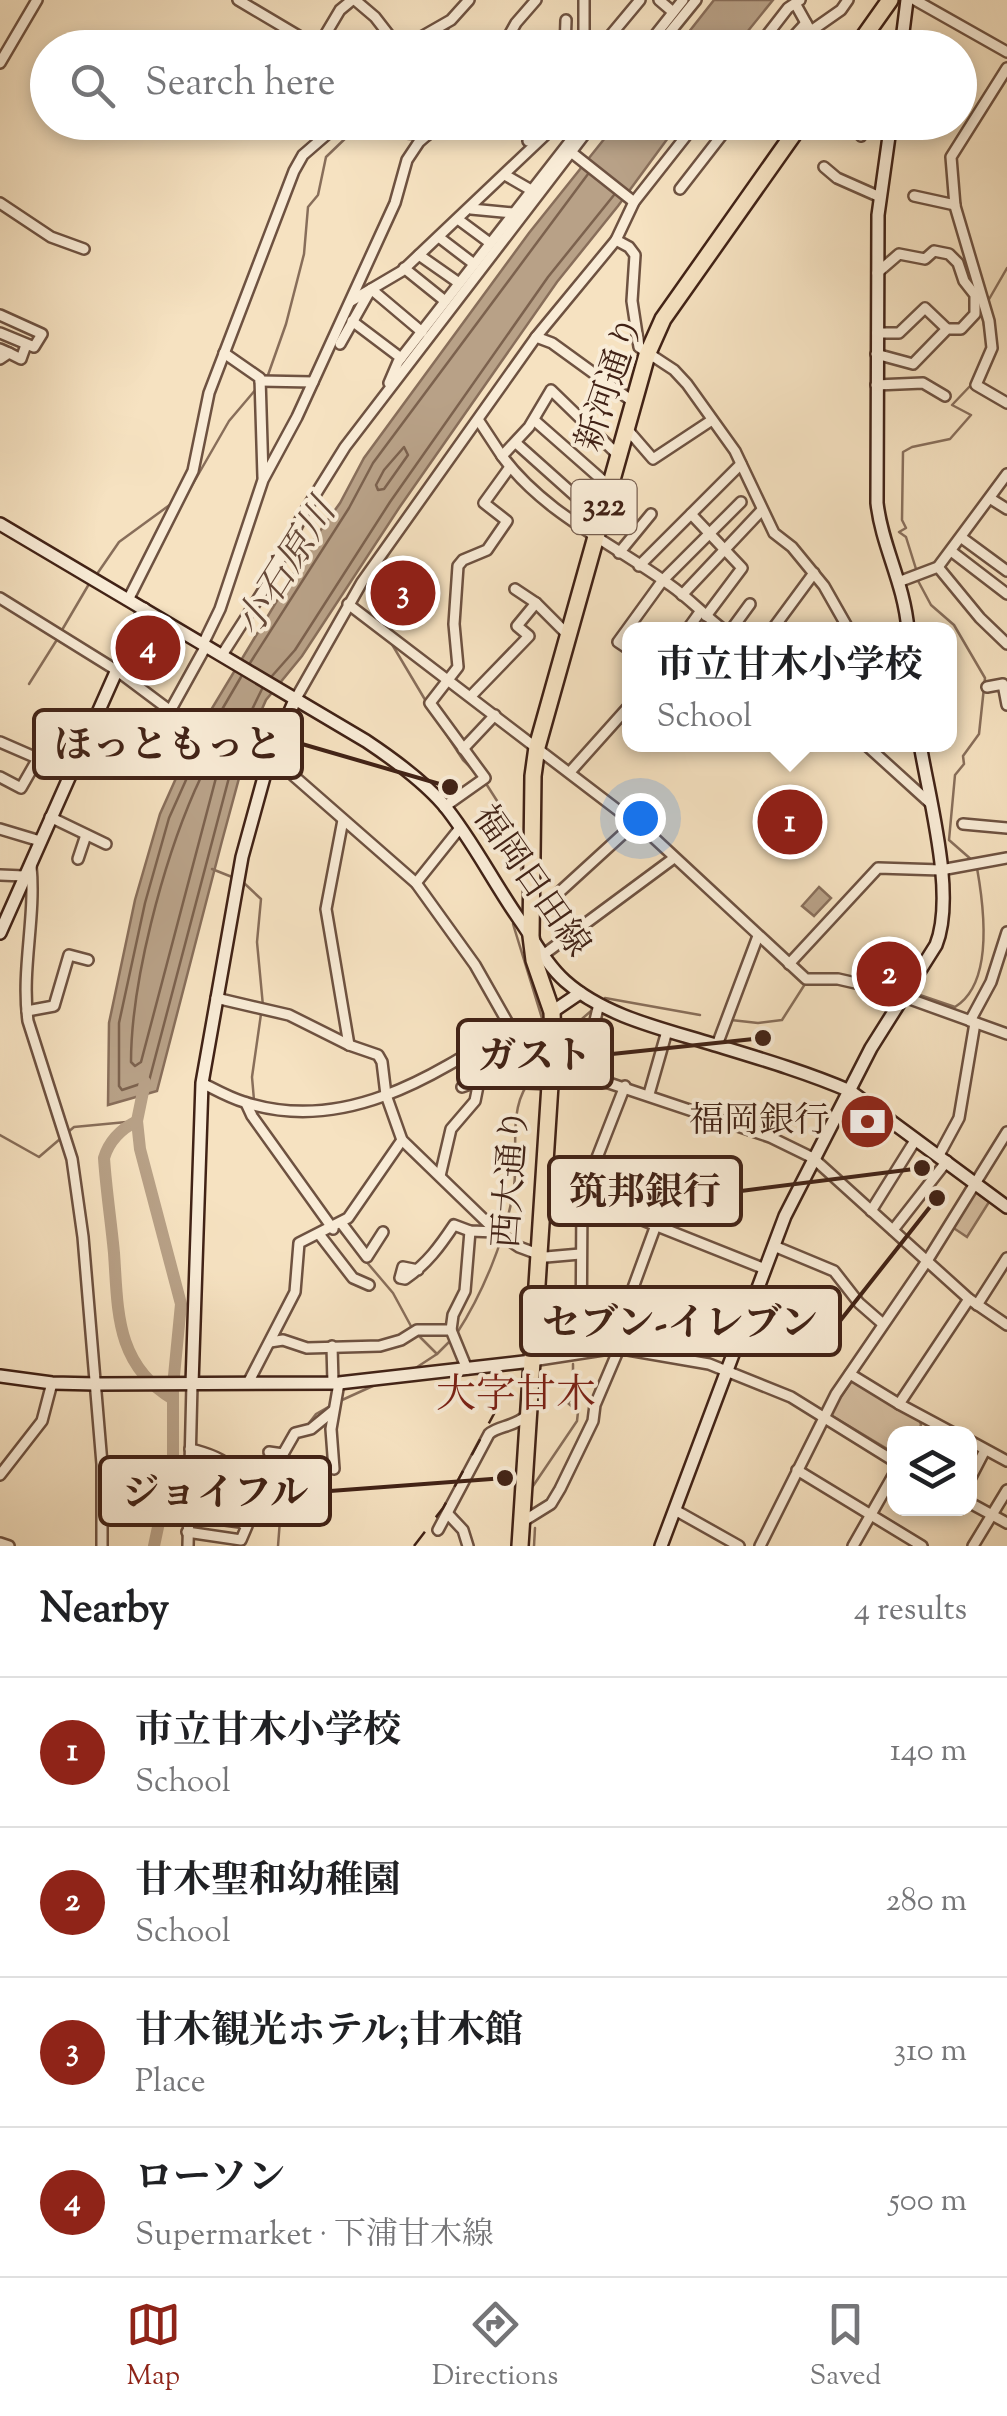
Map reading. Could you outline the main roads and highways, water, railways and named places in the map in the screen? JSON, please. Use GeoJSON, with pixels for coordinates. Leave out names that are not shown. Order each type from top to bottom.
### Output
{"type":"FeatureCollection","features":[{"type":"Feature","properties":{"kind":"highway"},"geometry":{"type":"LineString","coordinates":[[869,30],[890,0]]}},
{"type":"Feature","properties":{"kind":"highway","name":"新河通り"},"geometry":{"type":"LineString","coordinates":[[531,936],[532,776],[537,747],[647,355],[671,306],[792,140]]}},
{"type":"Feature","properties":{"kind":"highway","name":"西大通り"},"geometry":{"type":"LineString","coordinates":[[520,1546],[552,1062],[552,1012],[534,960],[531,936]]}},
{"type":"Feature","properties":{"kind":"water"},"geometry":{"type":"Polygon","coordinates":[[[714,0],[773,0],[749,30],[690,30],[714,0]]]}},
{"type":"Feature","properties":{"kind":"water"},"geometry":{"type":"Polygon","coordinates":[[[603,140],[667,140],[557,282],[399,508],[302,656],[266,700],[251,734],[157,1091],[108,1105],[109,1023],[135,900],[160,814],[194,738],[364,458],[529,233],[603,140]]]}},
{"type":"Feature","properties":{"kind":"water"},"geometry":{"type":"Polygon","coordinates":[[[819,887],[831,898],[814,916],[802,906],[819,887]]]}},
{"type":"Feature","properties":{"kind":"waterway"},"geometry":{"type":"LineString","coordinates":[[448,30],[450,25]]}},
{"type":"Feature","properties":{"kind":"waterway"},"geometry":{"type":"LineString","coordinates":[[268,375],[304,254],[308,207],[318,195],[326,157],[344,140]]}},
{"type":"Feature","properties":{"kind":"waterway"},"geometry":{"type":"LineString","coordinates":[[988,301],[1007,268]]}},
{"type":"Feature","properties":{"kind":"waterway"},"geometry":{"type":"LineString","coordinates":[[982,313],[988,349]]}},
{"type":"Feature","properties":{"kind":"waterway"},"geometry":{"type":"LineString","coordinates":[[916,569],[906,537],[899,532],[906,528],[902,520],[903,452],[950,439],[971,415],[952,405],[972,384]]}},
{"type":"Feature","properties":{"kind":"waterway"},"geometry":{"type":"LineString","coordinates":[[187,494],[229,421],[257,388]]}},
{"type":"Feature","properties":{"kind":"waterway"},"geometry":{"type":"LineString","coordinates":[[97,574],[119,542],[171,504]]}},
{"type":"Feature","properties":{"kind":"waterway"},"geometry":{"type":"LineString","coordinates":[[916,577],[931,605],[951,622]]}},
{"type":"Feature","properties":{"kind":"waterway"},"geometry":{"type":"LineString","coordinates":[[62,630],[89,584]]}},
{"type":"Feature","properties":{"kind":"waterway"},"geometry":{"type":"LineString","coordinates":[[957,630],[985,678],[979,734],[955,775],[949,840],[973,861]]}},
{"type":"Feature","properties":{"kind":"waterway"},"geometry":{"type":"LineString","coordinates":[[29,684],[58,638]]}},
{"type":"Feature","properties":{"kind":"waterway"},"geometry":{"type":"LineString","coordinates":[[390,641],[427,703]]}},
{"type":"Feature","properties":{"kind":"waterway"},"geometry":{"type":"LineString","coordinates":[[439,723],[476,773]]}},
{"type":"Feature","properties":{"kind":"waterway"},"geometry":{"type":"LineString","coordinates":[[485,782],[515,829],[524,889]]}},
{"type":"Feature","properties":{"kind":"waterway"},"geometry":{"type":"LineString","coordinates":[[911,992],[955,1007],[976,981],[983,943],[977,868]]}},
{"type":"Feature","properties":{"kind":"waterway"},"geometry":{"type":"LineString","coordinates":[[212,869],[232,877]]}},
{"type":"Feature","properties":{"kind":"waterway"},"geometry":{"type":"LineString","coordinates":[[244,883],[261,899],[257,942],[263,1006]]}},
{"type":"Feature","properties":{"kind":"waterway"},"geometry":{"type":"LineString","coordinates":[[513,924],[545,1028]]}},
{"type":"Feature","properties":{"kind":"waterway"},"geometry":{"type":"LineString","coordinates":[[731,1020],[782,1020],[805,984]]}},
{"type":"Feature","properties":{"kind":"waterway"},"geometry":{"type":"LineString","coordinates":[[605,998],[700,1015]]}},
{"type":"Feature","properties":{"kind":"waterway"},"geometry":{"type":"LineString","coordinates":[[561,1037],[591,1011]]}},
{"type":"Feature","properties":{"kind":"waterway"},"geometry":{"type":"LineString","coordinates":[[254,1100],[252,1077],[261,1014]]}},
{"type":"Feature","properties":{"kind":"waterway"},"geometry":{"type":"LineString","coordinates":[[531,1079],[540,1062]]}},
{"type":"Feature","properties":{"kind":"waterway","name":"小石原川"},"geometry":{"type":"LineString","coordinates":[[145,1082],[137,1121],[140,1149],[181,1304],[173,1386],[173,1456],[154,1546]]}},
{"type":"Feature","properties":{"kind":"waterway"},"geometry":{"type":"LineString","coordinates":[[457,1333],[484,1284],[504,1230],[515,1180],[517,1110],[527,1085]]}},
{"type":"Feature","properties":{"kind":"waterway"},"geometry":{"type":"LineString","coordinates":[[0,1135],[39,1157],[74,1127],[137,1121]]}},
{"type":"Feature","properties":{"kind":"waterway","name":"小石原川"},"geometry":{"type":"LineString","coordinates":[[137,1121],[116,1136],[104,1158],[119,1315],[123,1335],[140,1370],[173,1399]]}},
{"type":"Feature","properties":{"kind":"waterway"},"geometry":{"type":"LineString","coordinates":[[336,1226],[393,1293],[412,1328]]}},
{"type":"Feature","properties":{"kind":"waterway"},"geometry":{"type":"LineString","coordinates":[[543,1293],[567,1347]]}},
{"type":"Feature","properties":{"kind":"waterway"},"geometry":{"type":"LineString","coordinates":[[417,1334],[437,1354]]}},
{"type":"Feature","properties":{"kind":"waterway"},"geometry":{"type":"LineString","coordinates":[[411,1371],[452,1339]]}},
{"type":"Feature","properties":{"kind":"waterway"},"geometry":{"type":"LineString","coordinates":[[531,1505],[531,1489],[577,1421],[578,1412],[568,1403],[573,1397],[573,1364]]}},
{"type":"Feature","properties":{"kind":"waterway"},"geometry":{"type":"LineString","coordinates":[[342,1400],[375,1385]]}},
{"type":"Feature","properties":{"kind":"waterway"},"geometry":{"type":"LineString","coordinates":[[306,1427],[316,1414],[330,1406]]}},
{"type":"Feature","properties":{"kind":"waterway"},"geometry":{"type":"LineString","coordinates":[[278,1546],[284,1468],[290,1450]]}},
{"type":"Feature","properties":{"kind":"waterway"},"geometry":{"type":"LineString","coordinates":[[534,1546],[535,1528]]}},
{"type":"Feature","properties":{"kind":"railway"},"geometry":{"type":"LineString","coordinates":[[414,1546],[443,1508],[495,1412]]}},
{"type":"Feature","properties":{"kind":"place","name":"甘木観光ホテル;甘木館"},"geometry":{"type":"Point","coordinates":[403,593]}},
{"type":"Feature","properties":{"kind":"place","name":"ローソン"},"geometry":{"type":"Point","coordinates":[148,648]}},
{"type":"Feature","properties":{"kind":"place","name":"ほっともっと"},"geometry":{"type":"Point","coordinates":[450,787]}},
{"type":"Feature","properties":{"kind":"place","name":"市立甘木小学校"},"geometry":{"type":"Point","coordinates":[790,822]}},
{"type":"Feature","properties":{"kind":"place","name":"甘木聖和幼稚園"},"geometry":{"type":"Point","coordinates":[889,974]}},
{"type":"Feature","properties":{"kind":"place","name":"ガスト"},"geometry":{"type":"Point","coordinates":[763,1038]}},
{"type":"Feature","properties":{"kind":"place","name":"福岡銀行"},"geometry":{"type":"Point","coordinates":[868,1122]}},
{"type":"Feature","properties":{"kind":"place","name":"筑邦銀行"},"geometry":{"type":"Point","coordinates":[922,1168]}},
{"type":"Feature","properties":{"kind":"place","name":"セブン-イレブン"},"geometry":{"type":"Point","coordinates":[937,1198]}},
{"type":"Feature","properties":{"kind":"place","name":"ジョイフル"},"geometry":{"type":"Point","coordinates":[505,1478]}},
{"type":"Feature","properties":{"kind":"district","name":"大字甘木"},"geometry":{"type":"Point","coordinates":[516,1397]}}]}
